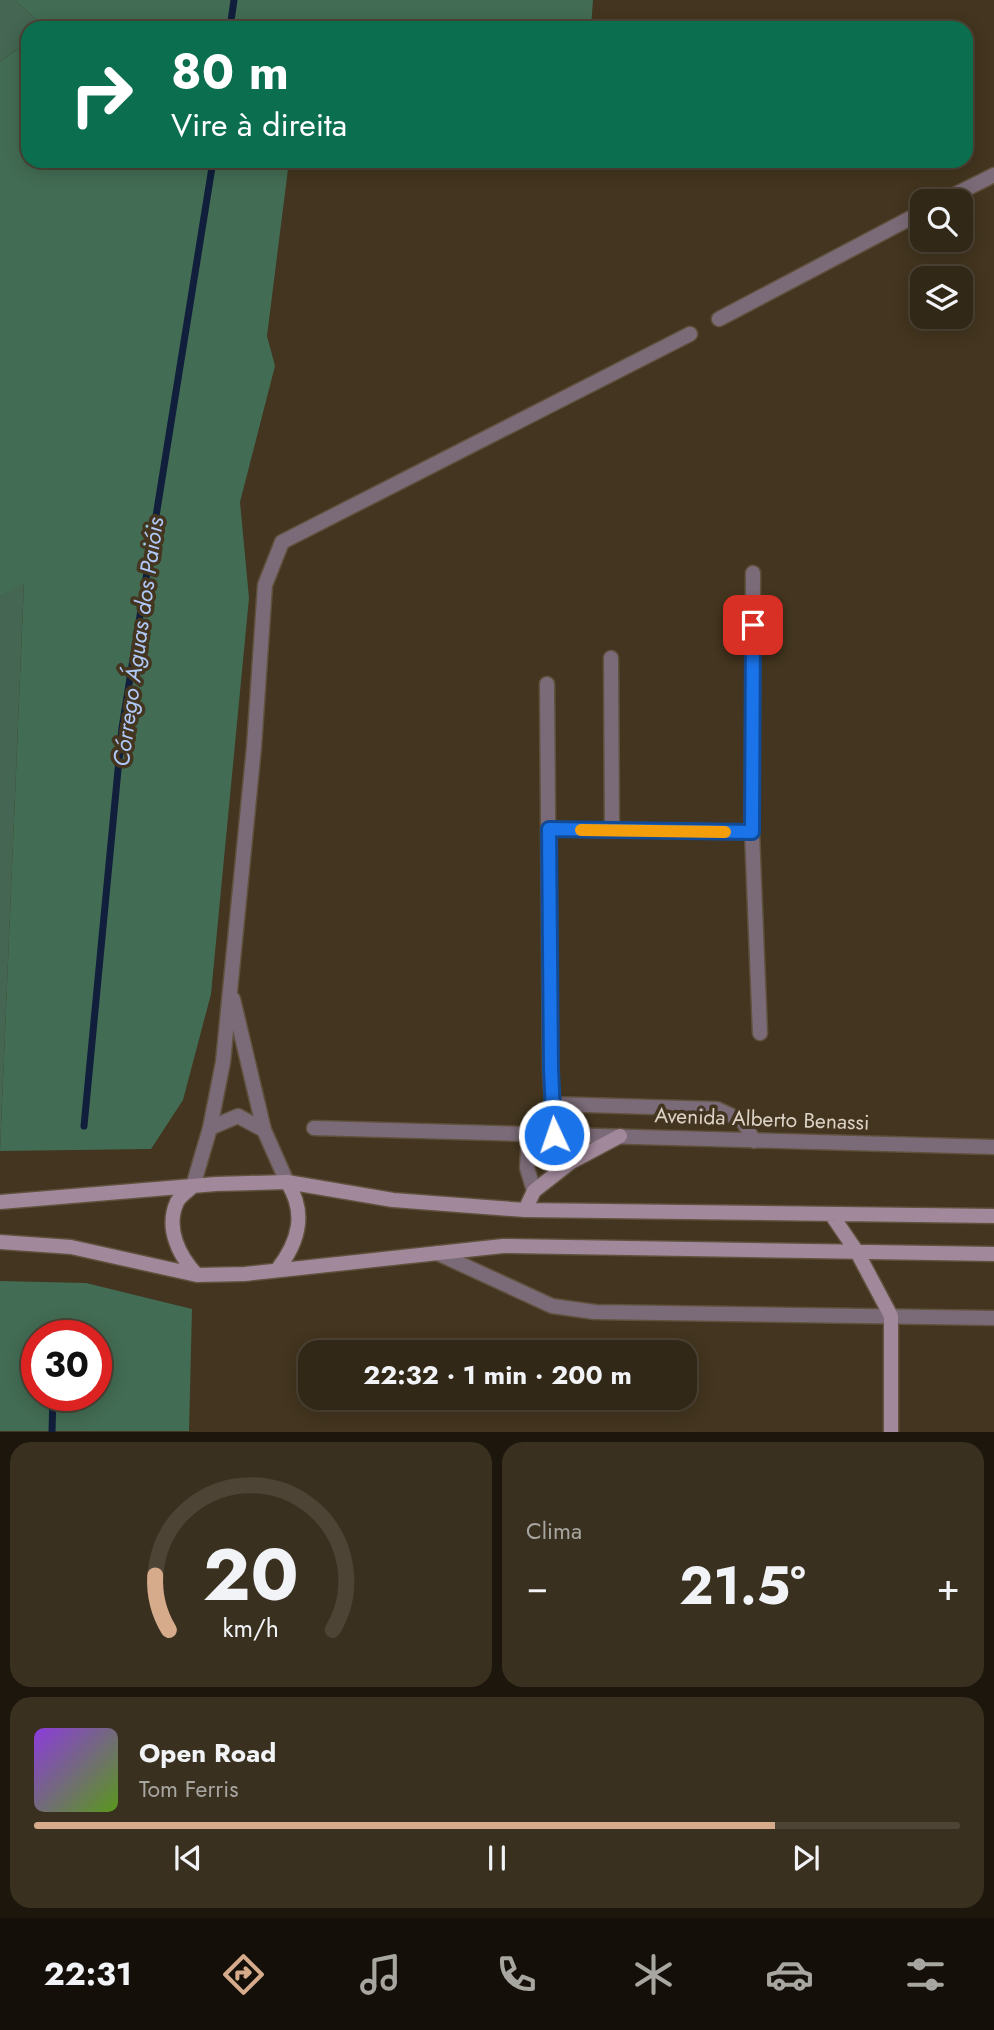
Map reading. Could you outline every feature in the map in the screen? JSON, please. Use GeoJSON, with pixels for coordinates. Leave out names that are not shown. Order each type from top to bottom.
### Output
{"type":"FeatureCollection","features":[{"type":"Feature","properties":{"kind":"main road"},"geometry":{"type":"LineString","coordinates":[[525,1210],[534,1191],[571,1162],[620,1136]]}},
{"type":"Feature","properties":{"kind":"main road"},"geometry":{"type":"LineString","coordinates":[[277,1270],[287,1258],[297,1228],[296,1197],[287,1182]]}},
{"type":"Feature","properties":{"kind":"main road"},"geometry":{"type":"LineString","coordinates":[[0,1202],[193,1186],[287,1182],[393,1200],[525,1210],[994,1216]]}},
{"type":"Feature","properties":{"kind":"main road"},"geometry":{"type":"LineString","coordinates":[[193,1186],[177,1200],[173,1233],[186,1263],[197,1275]]}},
{"type":"Feature","properties":{"kind":"main road"},"geometry":{"type":"LineString","coordinates":[[831,1214],[857,1252],[891,1316],[891,1432]]}},
{"type":"Feature","properties":{"kind":"main road"},"geometry":{"type":"LineString","coordinates":[[0,1242],[71,1247],[197,1275],[277,1270],[503,1246],[994,1254]]}},
{"type":"Feature","properties":{"kind":"street"},"geometry":{"type":"LineString","coordinates":[[966,189],[994,175]]}},
{"type":"Feature","properties":{"kind":"street"},"geometry":{"type":"LineString","coordinates":[[719,319],[910,218]]}},
{"type":"Feature","properties":{"kind":"street"},"geometry":{"type":"LineString","coordinates":[[193,1186],[210,1128],[223,1062],[254,747],[265,584],[282,542],[690,334]]}},
{"type":"Feature","properties":{"kind":"street"},"geometry":{"type":"LineString","coordinates":[[753,573],[752,832],[760,1033]]}},
{"type":"Feature","properties":{"kind":"street"},"geometry":{"type":"LineString","coordinates":[[611,659],[612,830]]}},
{"type":"Feature","properties":{"kind":"street"},"geometry":{"type":"LineString","coordinates":[[547,684],[554,1135]]}},
{"type":"Feature","properties":{"kind":"street"},"geometry":{"type":"LineString","coordinates":[[549,829],[752,832]]}},
{"type":"Feature","properties":{"kind":"street"},"geometry":{"type":"LineString","coordinates":[[230,986],[264,1130],[287,1182]]}},
{"type":"Feature","properties":{"kind":"street"},"geometry":{"type":"LineString","coordinates":[[553,1104],[717,1109],[743,1121],[754,1140]]}},
{"type":"Feature","properties":{"kind":"street"},"geometry":{"type":"LineString","coordinates":[[210,1128],[238,1116],[264,1130]]}},
{"type":"Feature","properties":{"kind":"street","name":"Avenida Alberto Benassi"},"geometry":{"type":"LineString","coordinates":[[314,1128],[994,1147]]}},
{"type":"Feature","properties":{"kind":"street"},"geometry":{"type":"LineString","coordinates":[[529,1135],[527,1168],[534,1191]]}},
{"type":"Feature","properties":{"kind":"street"},"geometry":{"type":"LineString","coordinates":[[437,1253],[552,1306],[595,1312],[994,1318]]}},
{"type":"Feature","properties":{"kind":"green space"},"geometry":{"type":"Polygon","coordinates":[[[0,0],[15,0],[38,21],[21,21],[21,46],[0,62],[0,0]]]}},
{"type":"Feature","properties":{"kind":"green space"},"geometry":{"type":"Polygon","coordinates":[[[15,0],[593,0],[592,21],[38,21],[15,0]]]}},
{"type":"Feature","properties":{"kind":"green space"},"geometry":{"type":"Polygon","coordinates":[[[21,46],[21,168],[288,168],[267,336],[275,366],[240,502],[249,598],[211,994],[183,1100],[151,1149],[0,1151],[24,583],[0,597],[0,62],[21,46]]]}},
{"type":"Feature","properties":{"kind":"green space"},"geometry":{"type":"Polygon","coordinates":[[[24,582],[0,1151],[0,597],[24,582]]]}},
{"type":"Feature","properties":{"kind":"green space"},"geometry":{"type":"Polygon","coordinates":[[[0,1281],[86,1283],[192,1309],[189,1431],[0,1431],[0,1281]]]}},
{"type":"Feature","properties":{"kind":"waterway","name":"Córrego Águas dos Paióis"},"geometry":{"type":"LineString","coordinates":[[231,21],[234,0]]}},
{"type":"Feature","properties":{"kind":"waterway","name":"Córrego Águas dos Paióis"},"geometry":{"type":"LineString","coordinates":[[84,1126],[122,728],[212,168]]}},
{"type":"Feature","properties":{"kind":"waterway","name":"Córrego Águas dos Paióis"},"geometry":{"type":"LineString","coordinates":[[52,1432],[53,1411]]}},
{"type":"Feature","properties":{"kind":"slow traffic"},"geometry":{"type":"LineString","coordinates":[[581,830],[725,832]]}},
{"type":"Feature","properties":{"kind":"route"},"geometry":{"type":"LineString","coordinates":[[554,1135],[549,829],[752,832],[753,625]]}}]}
